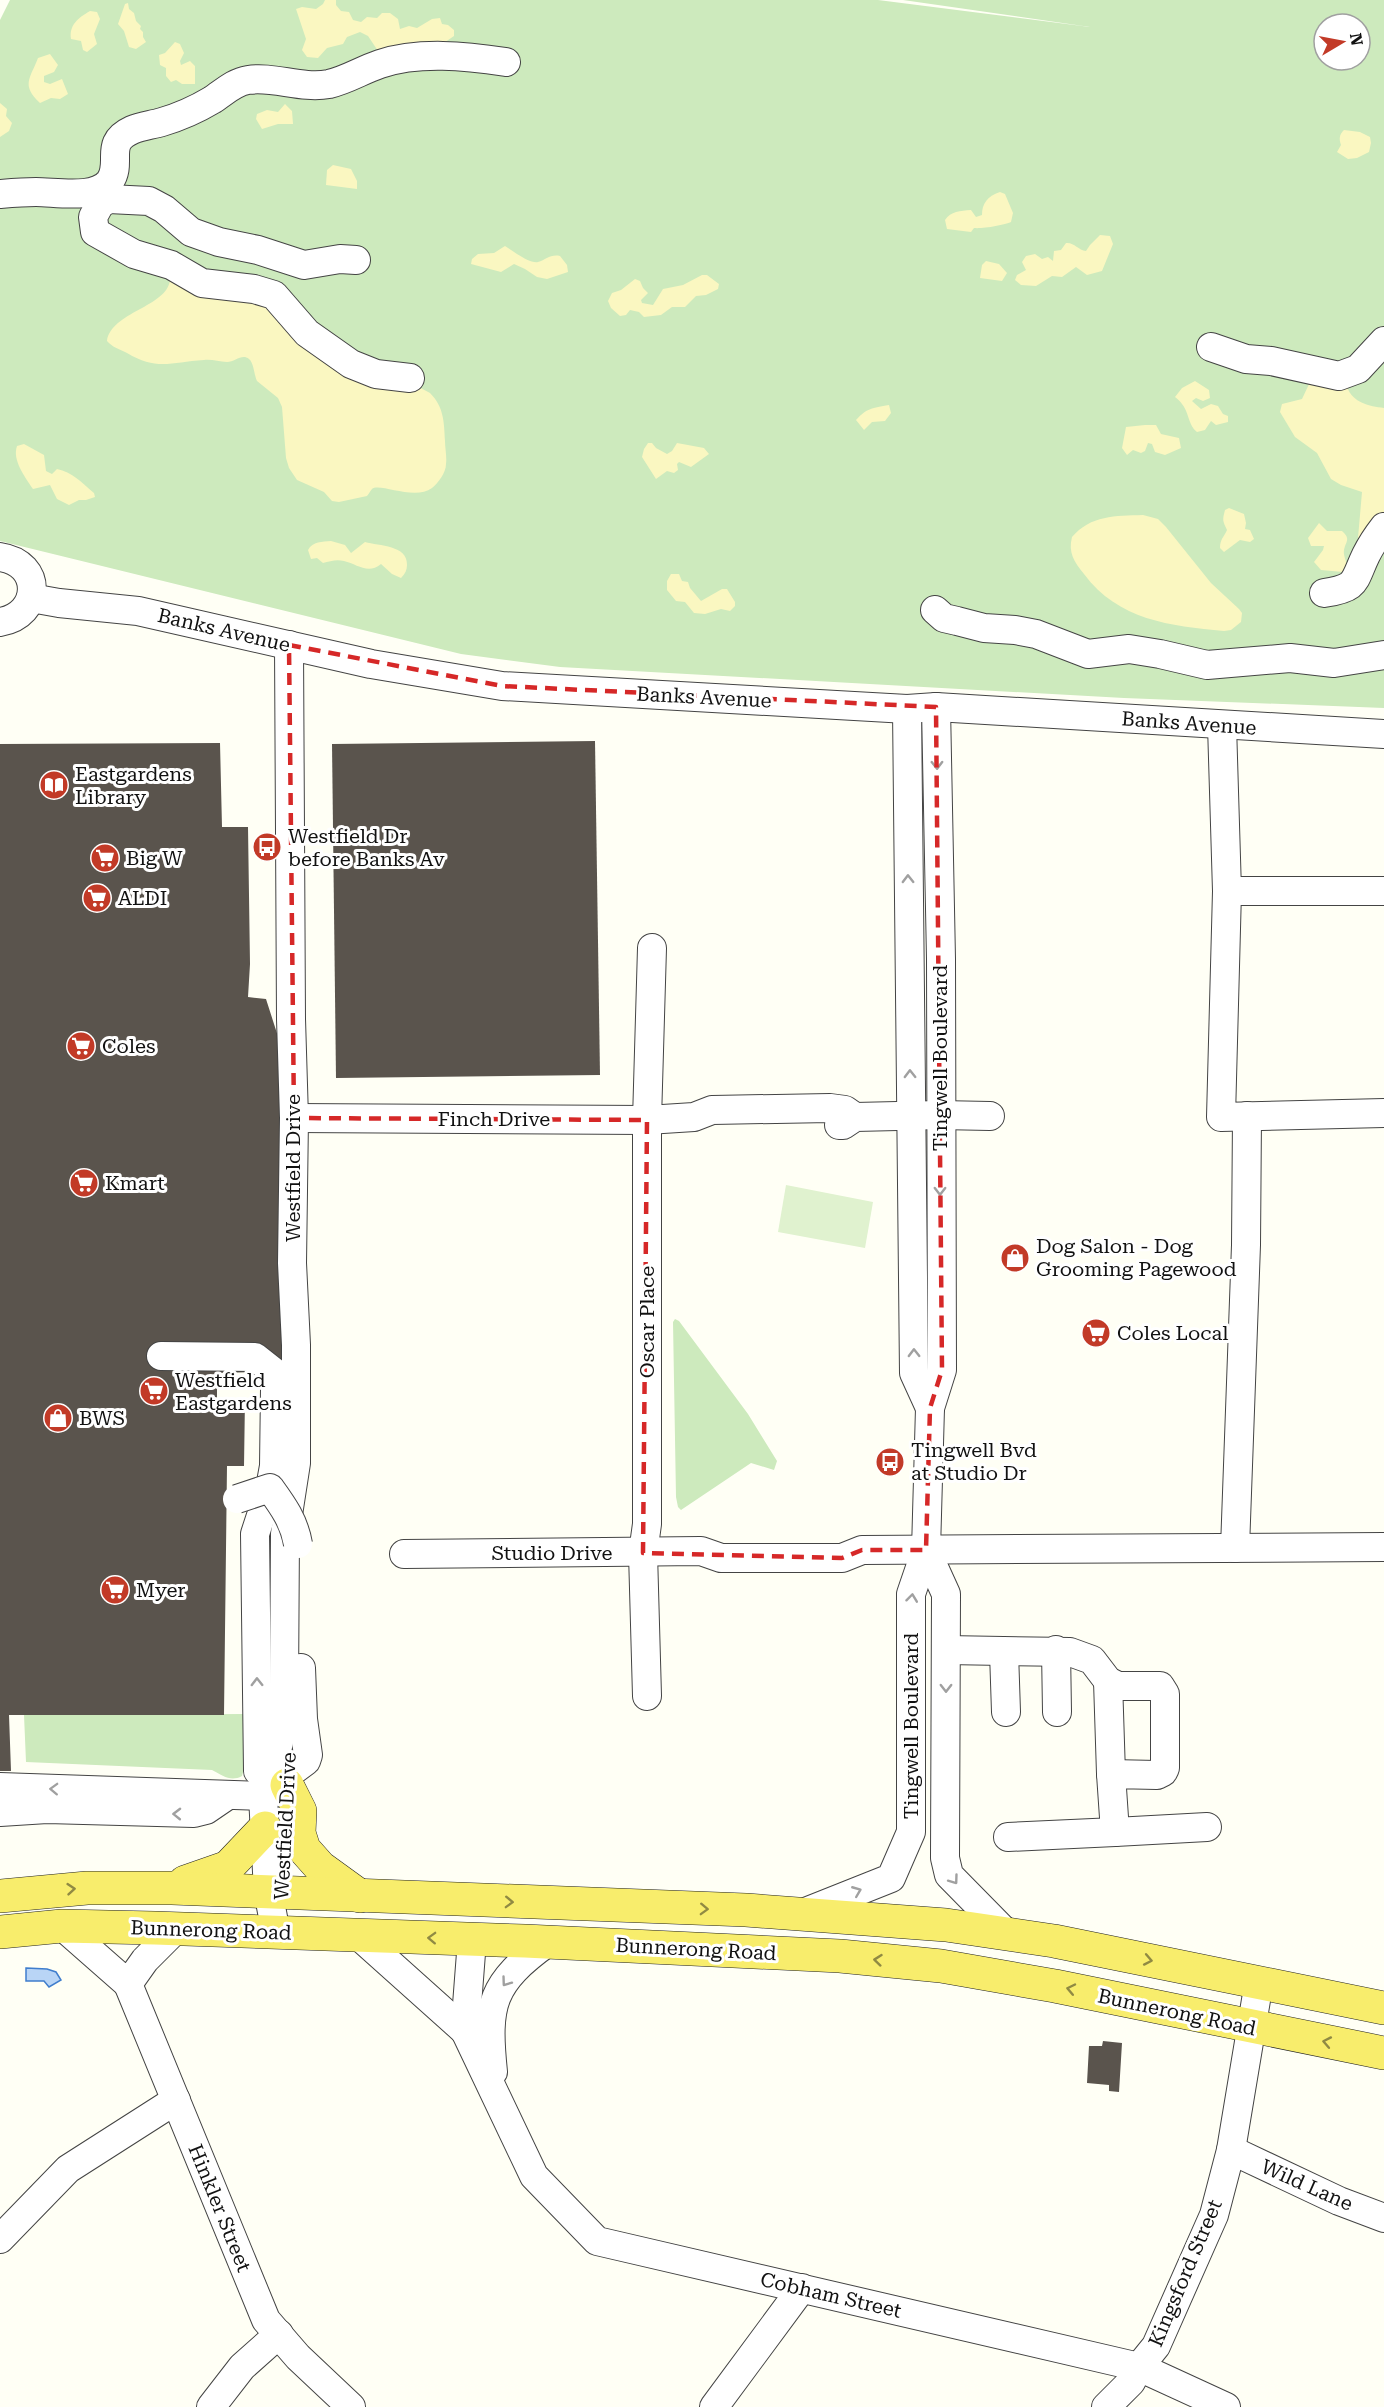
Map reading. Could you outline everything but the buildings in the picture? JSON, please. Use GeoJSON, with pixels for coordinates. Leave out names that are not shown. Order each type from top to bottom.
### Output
{"type":"FeatureCollection","features":[{"type":"Feature","properties":{"kind":"main road"},"geometry":{"type":"LineString","coordinates":[[275,1784],[300,1811],[299,1833],[304,1849],[320,1867],[360,1896]]}},
{"type":"Feature","properties":{"kind":"main road"},"geometry":{"type":"LineString","coordinates":[[172,1888],[228,1867],[265,1828]]}},
{"type":"Feature","properties":{"kind":"main road","name":"Bunnerong Road"},"geometry":{"type":"LineString","coordinates":[[4,1890],[172,1888],[802,1913],[946,1925],[1054,1941],[1384,2008]]}},
{"type":"Feature","properties":{"kind":"main road","name":"Bunnerong Road"},"geometry":{"type":"LineString","coordinates":[[0,1932],[62,1926],[176,1929],[548,1942],[840,1956],[941,1966],[1055,1986],[1384,2053]]}},
{"type":"Feature","properties":{"kind":"street"},"geometry":{"type":"LineString","coordinates":[[0,194],[37,192],[76,194],[101,187],[110,182],[114,170],[114,151],[123,135],[133,129],[174,118],[204,105],[242,81],[257,80],[307,86],[326,84],[394,60],[437,56],[464,56],[506,62]]}},
{"type":"Feature","properties":{"kind":"street"},"geometry":{"type":"LineString","coordinates":[[356,260],[340,259],[304,266],[258,250],[219,242],[197,235],[164,209],[149,201],[109,199],[100,204],[93,217],[96,232],[134,254],[171,265],[208,285],[254,289],[274,295],[308,333],[351,364],[376,374],[410,378]]}},
{"type":"Feature","properties":{"kind":"street"},"geometry":{"type":"LineString","coordinates":[[1211,347],[1246,359],[1271,361],[1333,376],[1345,375],[1373,366],[1384,341]]}},
{"type":"Feature","properties":{"kind":"street"},"geometry":{"type":"LineString","coordinates":[[1324,593],[1341,589],[1358,579],[1366,556],[1384,527]]}},
{"type":"Feature","properties":{"kind":"street"},"geometry":{"type":"LineString","coordinates":[[0,557],[10,558],[26,570],[32,588],[31,598],[21,615],[0,622]]}},
{"type":"Feature","properties":{"kind":"street","name":"Banks Avenue"},"geometry":{"type":"LineString","coordinates":[[31,598],[138,611],[438,677],[502,686],[907,709],[936,707],[1384,735]]}},
{"type":"Feature","properties":{"kind":"street"},"geometry":{"type":"LineString","coordinates":[[935,610],[944,618],[971,625],[1036,634],[1088,654],[1129,649],[1208,665],[1290,658],[1340,663],[1384,655]]}},
{"type":"Feature","properties":{"kind":"street","name":"Westfield Drive"},"geometry":{"type":"LineString","coordinates":[[276,1892],[265,1828],[291,1729],[290,1707],[284,1690],[285,1534],[296,1463],[296,1345],[292,1263],[294,1118],[289,645]]}},
{"type":"Feature","properties":{"kind":"street","name":"Tingwell Boulevard"},"geometry":{"type":"LineString","coordinates":[[802,1913],[891,1878],[911,1832],[911,1594],[926,1550],[930,1408],[942,1370],[941,958],[936,707]]}},
{"type":"Feature","properties":{"kind":"street","name":"Tingwell Boulevard"},"geometry":{"type":"LineString","coordinates":[[907,709],[914,1373],[930,1408]]}},
{"type":"Feature","properties":{"kind":"street"},"geometry":{"type":"LineString","coordinates":[[1222,726],[1227,891],[1221,1117],[1384,1113]]}},
{"type":"Feature","properties":{"kind":"street"},"geometry":{"type":"LineString","coordinates":[[1227,891],[1384,891]]}},
{"type":"Feature","properties":{"kind":"street","name":"Oscar Place"},"geometry":{"type":"LineString","coordinates":[[647,1696],[643,1553],[647,1524],[647,1120],[651,948]]}},
{"type":"Feature","properties":{"kind":"street","name":"Finch Drive"},"geometry":{"type":"LineString","coordinates":[[294,1118],[647,1120],[694,1117],[712,1110],[830,1108],[845,1110],[855,1117],[990,1116]]}},
{"type":"Feature","properties":{"kind":"street"},"geometry":{"type":"LineString","coordinates":[[1235,1548],[1246,1245],[1247,1116]]}},
{"type":"Feature","properties":{"kind":"street"},"geometry":{"type":"LineString","coordinates":[[161,1356],[255,1357],[274,1372],[272,1477],[255,1534],[258,1771],[275,1784]]}},
{"type":"Feature","properties":{"kind":"street"},"geometry":{"type":"LineString","coordinates":[[255,1534],[247,1514],[232,1498],[272,1477]]}},
{"type":"Feature","properties":{"kind":"street"},"geometry":{"type":"LineString","coordinates":[[0,1787],[230,1794],[275,1784],[306,1761],[308,1755],[303,1719],[298,1544],[295,1530],[272,1477]]}},
{"type":"Feature","properties":{"kind":"street","name":"Studio Drive"},"geometry":{"type":"LineString","coordinates":[[404,1554],[701,1551],[721,1542],[842,1542],[862,1550],[1384,1547]]}},
{"type":"Feature","properties":{"kind":"street","name":"Tingwell Boulevard"},"geometry":{"type":"LineString","coordinates":[[926,1550],[946,1594],[945,1858],[949,1875],[1008,1935]]}},
{"type":"Feature","properties":{"kind":"street"},"geometry":{"type":"LineString","coordinates":[[946,1650],[1070,1652],[1092,1660],[1108,1681],[1118,1686],[1160,1686],[1165,1694],[1166,1704],[1163,1772],[1157,1775],[1111,1774]]}},
{"type":"Feature","properties":{"kind":"street"},"geometry":{"type":"LineString","coordinates":[[1056,1650],[1057,1712]]}},
{"type":"Feature","properties":{"kind":"street"},"geometry":{"type":"LineString","coordinates":[[1004,1652],[1006,1712]]}},
{"type":"Feature","properties":{"kind":"street"},"geometry":{"type":"LineString","coordinates":[[1108,1681],[1114,1832]]}},
{"type":"Feature","properties":{"kind":"street","name":"Westfield Drive"},"geometry":{"type":"LineString","coordinates":[[275,1784],[276,1933]]}},
{"type":"Feature","properties":{"kind":"street"},"geometry":{"type":"LineString","coordinates":[[0,1812],[47,1809],[195,1813],[215,1805],[230,1794]]}},
{"type":"Feature","properties":{"kind":"street"},"geometry":{"type":"LineString","coordinates":[[1008,1836],[1207,1827]]}},
{"type":"Feature","properties":{"kind":"street","name":"Hinkler Street"},"geometry":{"type":"LineString","coordinates":[[62,1926],[128,1984],[266,2320],[351,2407]]}},
{"type":"Feature","properties":{"kind":"street"},"geometry":{"type":"LineString","coordinates":[[128,1984],[145,1960],[176,1929]]}},
{"type":"Feature","properties":{"kind":"street","name":"Cobham Street"},"geometry":{"type":"LineString","coordinates":[[359,1936],[465,2031],[534,2176],[597,2241],[1138,2367],[1226,2407]]}},
{"type":"Feature","properties":{"kind":"street","name":"Cobham Street"},"geometry":{"type":"LineString","coordinates":[[465,2031],[472,1940]]}},
{"type":"Feature","properties":{"kind":"street","name":"Cobham Street"},"geometry":{"type":"LineString","coordinates":[[498,2103],[489,2032],[492,2003],[504,1982],[523,1960],[548,1942]]}},
{"type":"Feature","properties":{"kind":"street","name":"Kingsford Street"},"geometry":{"type":"LineString","coordinates":[[1106,2407],[1131,2382],[1138,2367],[1156,2346],[1214,2215],[1231,2150],[1259,1982]]}},
{"type":"Feature","properties":{"kind":"street"},"geometry":{"type":"LineString","coordinates":[[0,2239],[68,2169],[176,2100]]}},
{"type":"Feature","properties":{"kind":"street","name":"Wild Lane"},"geometry":{"type":"LineString","coordinates":[[1231,2150],[1339,2201],[1384,2218]]}},
{"type":"Feature","properties":{"kind":"street"},"geometry":{"type":"LineString","coordinates":[[714,2407],[802,2288]]}},
{"type":"Feature","properties":{"kind":"street"},"geometry":{"type":"LineString","coordinates":[[211,2407],[242,2367],[279,2334]]}},
{"type":"Feature","properties":{"kind":"highlighted area"},"geometry":{"type":"Polygon","coordinates":[[[289,645],[502,686],[936,707],[942,1370],[930,1408],[926,1550],[862,1550],[842,1558],[643,1553],[647,1120],[294,1118],[289,645]]]}},
{"type":"Feature","properties":{"kind":"green space"},"geometry":{"type":"Polygon","coordinates":[[[10,0],[878,0],[1090,27],[903,0],[1384,0],[1384,708],[1124,698],[560,667],[461,654],[0,541],[0,20],[10,0]]]}},
{"type":"Feature","properties":{"kind":"green space"},"geometry":{"type":"Polygon","coordinates":[[[786,1185],[873,1202],[865,1248],[778,1232],[786,1185]]]}},
{"type":"Feature","properties":{"kind":"green space"},"geometry":{"type":"Polygon","coordinates":[[[675,1319],[679,1321],[748,1414],[777,1461],[774,1470],[751,1463],[681,1510],[676,1497],[673,1322],[675,1319]]]}},
{"type":"Feature","properties":{"kind":"green space"},"geometry":{"type":"Polygon","coordinates":[[[246,1714],[246,1761],[242,1776],[238,1778],[227,1778],[212,1770],[26,1762],[24,1715],[246,1714]]]}},
{"type":"Feature","properties":{"kind":"sand"},"geometry":{"type":"Polygon","coordinates":[[[325,0],[336,0],[336,5],[341,11],[349,12],[353,20],[361,22],[367,17],[377,18],[382,13],[390,13],[398,19],[400,29],[409,26],[417,28],[432,19],[440,18],[442,24],[454,30],[454,36],[438,47],[378,51],[368,36],[360,32],[347,37],[343,44],[327,48],[318,58],[307,57],[302,50],[306,39],[296,9],[302,7],[316,9],[325,0]]]}},
{"type":"Feature","properties":{"kind":"sand"},"geometry":{"type":"Polygon","coordinates":[[[128,3],[129,9],[141,26],[140,29],[146,42],[136,49],[129,47],[124,31],[118,24],[125,4],[128,3]]]}},
{"type":"Feature","properties":{"kind":"sand"},"geometry":{"type":"Polygon","coordinates":[[[90,11],[97,12],[100,19],[94,34],[97,44],[87,52],[83,50],[81,41],[71,39],[71,30],[75,22],[90,11]]]}},
{"type":"Feature","properties":{"kind":"sand"},"geometry":{"type":"Polygon","coordinates":[[[175,42],[180,44],[184,53],[180,61],[181,65],[190,61],[195,66],[195,84],[182,84],[176,80],[171,82],[166,76],[166,68],[160,65],[159,55],[165,53],[175,42]]]}},
{"type":"Feature","properties":{"kind":"sand"},"geometry":{"type":"Polygon","coordinates":[[[50,54],[58,65],[54,72],[44,76],[44,82],[50,84],[62,79],[68,94],[60,99],[51,98],[40,103],[29,86],[30,77],[38,58],[50,54]]]}},
{"type":"Feature","properties":{"kind":"sand"},"geometry":{"type":"Polygon","coordinates":[[[0,103],[7,109],[6,116],[12,123],[9,131],[0,137],[0,103]]]}},
{"type":"Feature","properties":{"kind":"sand"},"geometry":{"type":"Polygon","coordinates":[[[285,104],[292,111],[293,124],[278,124],[262,129],[256,119],[257,114],[267,110],[278,112],[285,104]]]}},
{"type":"Feature","properties":{"kind":"sand"},"geometry":{"type":"Polygon","coordinates":[[[1344,130],[1360,132],[1370,137],[1369,152],[1357,158],[1348,159],[1337,152],[1341,145],[1340,135],[1344,130]]]}},
{"type":"Feature","properties":{"kind":"sand"},"geometry":{"type":"Polygon","coordinates":[[[333,165],[351,169],[357,181],[357,189],[326,185],[327,170],[333,165]]]}},
{"type":"Feature","properties":{"kind":"sand"},"geometry":{"type":"Polygon","coordinates":[[[1000,192],[1005,194],[1013,213],[1011,222],[974,228],[971,232],[947,229],[945,220],[950,215],[971,210],[976,217],[982,215],[986,201],[1000,192]]]}},
{"type":"Feature","properties":{"kind":"sand"},"geometry":{"type":"Polygon","coordinates":[[[1100,235],[1110,236],[1113,244],[1102,271],[1087,275],[1076,267],[1062,277],[1052,276],[1036,286],[1021,285],[1015,280],[1017,275],[1026,270],[1022,262],[1026,256],[1035,254],[1042,259],[1048,257],[1053,261],[1054,251],[1061,250],[1066,243],[1086,251],[1100,235]]]}},
{"type":"Feature","properties":{"kind":"sand"},"geometry":{"type":"Polygon","coordinates":[[[505,246],[534,262],[560,256],[567,265],[568,272],[547,279],[537,277],[514,264],[501,272],[471,264],[472,259],[478,254],[494,253],[505,246]]]}},
{"type":"Feature","properties":{"kind":"sand"},"geometry":{"type":"Polygon","coordinates":[[[986,261],[999,264],[1007,273],[1002,281],[980,278],[982,265],[986,261]]]}},
{"type":"Feature","properties":{"kind":"sand"},"geometry":{"type":"Polygon","coordinates":[[[702,275],[707,275],[719,284],[718,289],[706,295],[696,296],[685,307],[672,307],[661,315],[644,317],[639,312],[630,310],[626,315],[620,316],[611,308],[608,301],[612,293],[621,290],[635,279],[640,281],[648,293],[641,300],[642,303],[653,305],[663,289],[683,285],[702,275]]]}},
{"type":"Feature","properties":{"kind":"sand"},"geometry":{"type":"Polygon","coordinates":[[[170,280],[247,295],[430,393],[441,409],[444,427],[446,464],[439,481],[432,488],[416,493],[376,487],[367,496],[339,502],[332,501],[324,492],[297,480],[289,468],[286,458],[282,407],[278,398],[257,381],[249,359],[241,357],[230,362],[207,360],[156,364],[138,359],[107,341],[111,331],[118,323],[159,297],[167,289],[170,280]]]}},
{"type":"Feature","properties":{"kind":"sand"},"geometry":{"type":"Polygon","coordinates":[[[1195,381],[1209,390],[1210,398],[1203,401],[1196,398],[1192,401],[1201,409],[1211,404],[1218,406],[1223,414],[1228,416],[1228,422],[1216,425],[1211,421],[1205,430],[1197,432],[1184,406],[1175,397],[1182,388],[1195,381]]]}},
{"type":"Feature","properties":{"kind":"sand"},"geometry":{"type":"Polygon","coordinates":[[[1310,382],[1347,387],[1357,400],[1367,405],[1384,408],[1384,517],[1356,561],[1362,492],[1331,479],[1317,453],[1295,437],[1280,412],[1282,404],[1302,399],[1310,382]]]}},
{"type":"Feature","properties":{"kind":"sand"},"geometry":{"type":"Polygon","coordinates":[[[889,405],[891,413],[885,421],[872,422],[864,430],[856,420],[870,409],[889,405]]]}},
{"type":"Feature","properties":{"kind":"sand"},"geometry":{"type":"Polygon","coordinates":[[[1156,425],[1161,434],[1179,438],[1181,448],[1165,455],[1155,452],[1152,444],[1148,443],[1145,451],[1141,453],[1133,450],[1127,455],[1122,448],[1126,427],[1156,425]]]}},
{"type":"Feature","properties":{"kind":"sand"},"geometry":{"type":"Polygon","coordinates":[[[648,443],[652,443],[667,454],[677,443],[704,448],[709,454],[691,467],[679,462],[678,470],[674,473],[667,471],[656,479],[642,457],[648,443]]]}},
{"type":"Feature","properties":{"kind":"sand"},"geometry":{"type":"Polygon","coordinates":[[[24,444],[44,455],[46,471],[52,474],[57,469],[67,472],[94,493],[95,497],[79,500],[69,505],[57,499],[50,485],[33,489],[16,457],[17,446],[24,444]]]}},
{"type":"Feature","properties":{"kind":"sand"},"geometry":{"type":"Polygon","coordinates":[[[1229,508],[1244,514],[1245,529],[1250,530],[1254,539],[1250,542],[1240,540],[1224,552],[1220,545],[1227,530],[1223,521],[1224,514],[1229,508]]]}},
{"type":"Feature","properties":{"kind":"sand"},"geometry":{"type":"Polygon","coordinates":[[[1143,515],[1158,519],[1166,527],[1211,583],[1239,609],[1242,613],[1241,622],[1231,630],[1224,631],[1165,623],[1146,618],[1113,602],[1080,570],[1071,552],[1072,537],[1079,530],[1087,524],[1104,518],[1143,515]]]}},
{"type":"Feature","properties":{"kind":"sand"},"geometry":{"type":"Polygon","coordinates":[[[1319,523],[1327,531],[1342,531],[1346,536],[1344,555],[1347,565],[1343,572],[1321,570],[1314,562],[1324,546],[1311,546],[1308,538],[1319,523]]]}},
{"type":"Feature","properties":{"kind":"sand"},"geometry":{"type":"Polygon","coordinates":[[[331,541],[345,545],[351,553],[365,542],[392,547],[406,558],[405,573],[401,578],[392,574],[381,564],[367,569],[341,560],[323,563],[317,558],[311,559],[308,550],[312,545],[331,541]]]}},
{"type":"Feature","properties":{"kind":"sand"},"geometry":{"type":"Polygon","coordinates":[[[671,574],[679,574],[682,581],[688,582],[701,601],[722,589],[727,589],[735,606],[730,611],[721,609],[705,614],[694,613],[685,602],[676,601],[667,590],[667,581],[671,574]]]}},
{"type":"Feature","properties":{"kind":"water"},"geometry":{"type":"Polygon","coordinates":[[[26,1968],[56,1972],[61,1980],[49,1987],[44,1981],[26,1981],[26,1968]]]}},
{"type":"Feature","properties":{"kind":"place","name":"Eastgardens Library"},"geometry":{"type":"Point","coordinates":[54,785]}},
{"type":"Feature","properties":{"kind":"place","name":"Westfield Dr before Banks Av"},"geometry":{"type":"Point","coordinates":[267,847]}},
{"type":"Feature","properties":{"kind":"place","name":"Big W"},"geometry":{"type":"Point","coordinates":[105,858]}},
{"type":"Feature","properties":{"kind":"place","name":"ALDI"},"geometry":{"type":"Point","coordinates":[97,898]}},
{"type":"Feature","properties":{"kind":"place","name":"Coles"},"geometry":{"type":"Point","coordinates":[81,1046]}},
{"type":"Feature","properties":{"kind":"place","name":"Kmart"},"geometry":{"type":"Point","coordinates":[84,1183]}},
{"type":"Feature","properties":{"kind":"place","name":"Dog Salon - Dog Grooming Pagewood"},"geometry":{"type":"Point","coordinates":[1015,1258]}},
{"type":"Feature","properties":{"kind":"place","name":"Coles Local"},"geometry":{"type":"Point","coordinates":[1096,1333]}},
{"type":"Feature","properties":{"kind":"place","name":"Westfield Eastgardens"},"geometry":{"type":"Point","coordinates":[154,1391]}},
{"type":"Feature","properties":{"kind":"place","name":"BWS"},"geometry":{"type":"Point","coordinates":[58,1418]}},
{"type":"Feature","properties":{"kind":"place","name":"Tingwell Bvd at Studio Dr"},"geometry":{"type":"Point","coordinates":[890,1462]}},
{"type":"Feature","properties":{"kind":"place","name":"Myer"},"geometry":{"type":"Point","coordinates":[115,1590]}}]}
